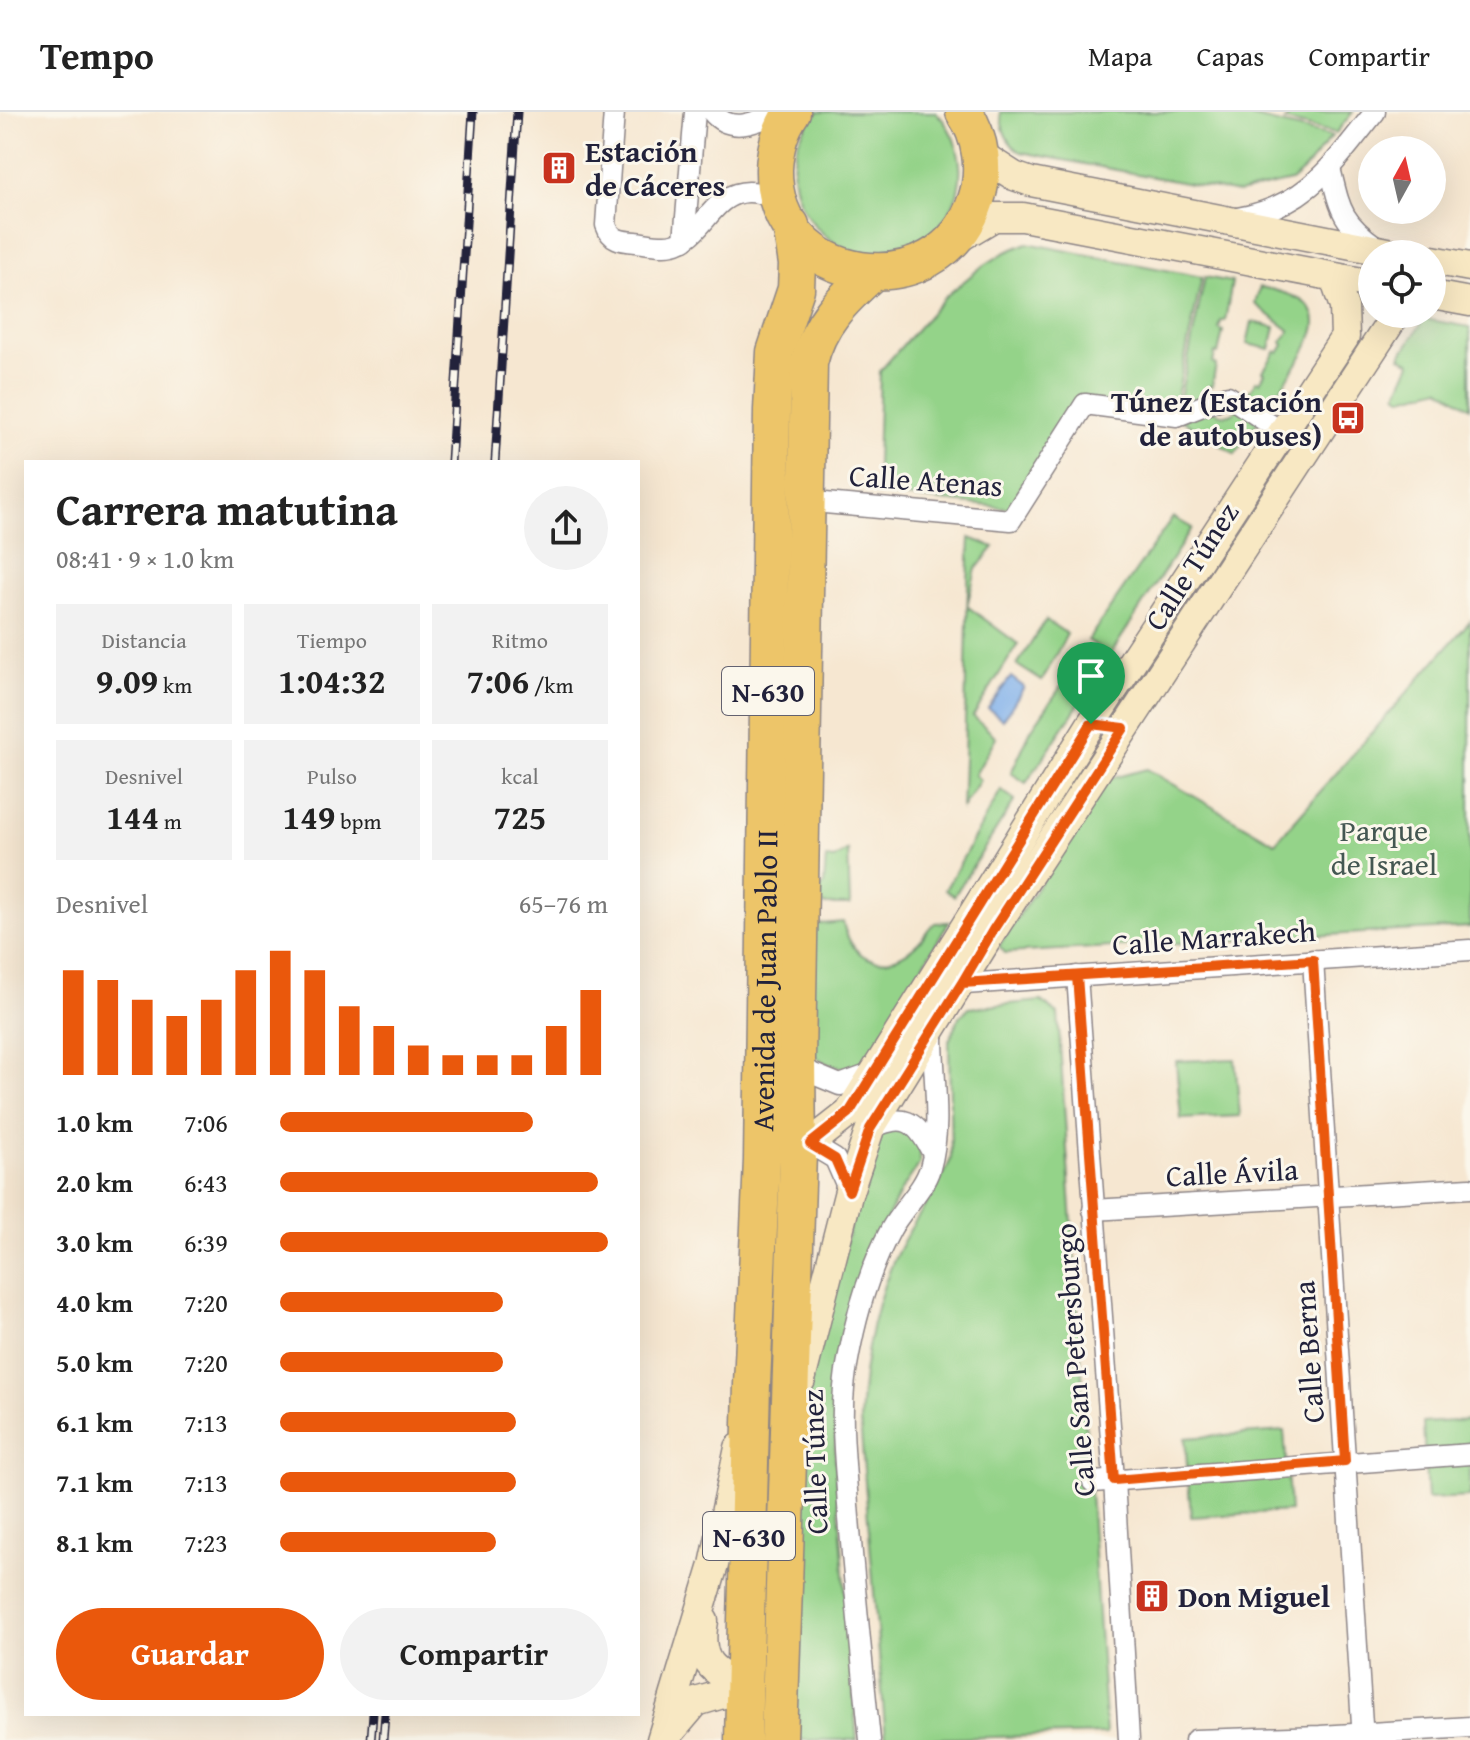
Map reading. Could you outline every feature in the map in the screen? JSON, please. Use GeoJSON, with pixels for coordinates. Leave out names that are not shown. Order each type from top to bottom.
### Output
{"type":"FeatureCollection","features":[{"type":"Feature","properties":{"kind":"highway","name":"N-630"},"geometry":{"type":"LineString","coordinates":[[785,213],[774,178],[775,156],[778,139],[792,112]]}},
{"type":"Feature","properties":{"kind":"highway"},"geometry":{"type":"LineString","coordinates":[[785,213],[814,251],[835,264],[872,273],[907,269],[931,258],[952,242],[973,209],[979,190],[977,138],[964,112]]}},
{"type":"Feature","properties":{"kind":"highway","name":"Avenida de Juan Pablo II"},"geometry":{"type":"LineString","coordinates":[[743,1740],[752,1384],[762,1160],[772,410],[775,352],[796,289],[797,264],[785,213]]}},
{"type":"Feature","properties":{"kind":"highway","name":"Avenida de Juan Pablo II"},"geometry":{"type":"LineString","coordinates":[[779,1740],[789,1424],[804,1149],[797,1059],[809,363],[815,341],[828,317],[872,273]]}},
{"type":"Feature","properties":{"kind":"highway"},"geometry":{"type":"LineString","coordinates":[[762,1160],[804,1149]]}},
{"type":"Feature","properties":{"kind":"highway"},"geometry":{"type":"LineString","coordinates":[[746,1687],[780,1661]]}},
{"type":"Feature","properties":{"kind":"main road"},"geometry":{"type":"LineString","coordinates":[[980,154],[1014,176],[1031,182],[1358,246]]}},
{"type":"Feature","properties":{"kind":"main road"},"geometry":{"type":"LineString","coordinates":[[952,242],[994,217],[1023,217],[1358,282]]}},
{"type":"Feature","properties":{"kind":"main road"},"geometry":{"type":"LineString","coordinates":[[1446,263],[1470,267]]}},
{"type":"Feature","properties":{"kind":"main road","name":"Calle Túnez"},"geometry":{"type":"LineString","coordinates":[[804,1149],[849,1113],[1091,724],[1345,337],[1344,307],[1334,278]]}},
{"type":"Feature","properties":{"kind":"main road"},"geometry":{"type":"LineString","coordinates":[[1446,298],[1470,302]]}},
{"type":"Feature","properties":{"kind":"main road","name":"Calle Túnez"},"geometry":{"type":"LineString","coordinates":[[789,1424],[849,1191],[870,1129],[993,930],[1387,328]]}},
{"type":"Feature","properties":{"kind":"main road"},"geometry":{"type":"LineString","coordinates":[[746,1687],[723,1677],[709,1666],[702,1648],[714,1565],[752,1384]]}},
{"type":"Feature","properties":{"kind":"main road"},"geometry":{"type":"LineString","coordinates":[[662,1740],[714,1565]]}},
{"type":"Feature","properties":{"kind":"main road"},"geometry":{"type":"LineString","coordinates":[[662,1740],[696,1702],[746,1687]]}},
{"type":"Feature","properties":{"kind":"street"},"geometry":{"type":"LineString","coordinates":[[614,112],[608,230],[619,241],[671,245],[684,240],[725,199],[736,193],[752,191],[785,213]]}},
{"type":"Feature","properties":{"kind":"street"},"geometry":{"type":"LineString","coordinates":[[684,240],[695,112]]}},
{"type":"Feature","properties":{"kind":"street"},"geometry":{"type":"LineString","coordinates":[[712,112],[717,119],[729,124],[753,123],[778,112]]}},
{"type":"Feature","properties":{"kind":"street"},"geometry":{"type":"LineString","coordinates":[[1225,220],[1257,215],[1315,185],[1375,112]]}},
{"type":"Feature","properties":{"kind":"street"},"geometry":{"type":"LineString","coordinates":[[691,160],[705,137],[729,124]]}},
{"type":"Feature","properties":{"kind":"street"},"geometry":{"type":"LineString","coordinates":[[1330,168],[1342,215],[1357,234],[1368,240]]}},
{"type":"Feature","properties":{"kind":"street"},"geometry":{"type":"LineString","coordinates":[[689,182],[700,194],[725,199]]}},
{"type":"Feature","properties":{"kind":"street"},"geometry":{"type":"LineString","coordinates":[[1323,371],[1348,387]]}},
{"type":"Feature","properties":{"kind":"street","name":"Calle Atenas"},"geometry":{"type":"LineString","coordinates":[[825,503],[1011,520],[1085,404],[1177,416],[1228,396],[1283,433]]}},
{"type":"Feature","properties":{"kind":"street"},"geometry":{"type":"LineString","coordinates":[[1091,724],[1124,728]]}},
{"type":"Feature","properties":{"kind":"street"},"geometry":{"type":"LineString","coordinates":[[920,997],[939,987],[962,983],[955,941]]}},
{"type":"Feature","properties":{"kind":"street","name":"Calle Marrakech"},"geometry":{"type":"LineString","coordinates":[[962,983],[1470,950]]}},
{"type":"Feature","properties":{"kind":"street","name":"Calle Berna"},"geometry":{"type":"LineString","coordinates":[[1313,960],[1362,1736]]}},
{"type":"Feature","properties":{"kind":"street","name":"Calle San Petersburgo"},"geometry":{"type":"LineString","coordinates":[[1077,976],[1093,1210],[1104,1481],[1129,1740]]}},
{"type":"Feature","properties":{"kind":"street","name":"Calle Túnez"},"geometry":{"type":"LineString","coordinates":[[870,1740],[853,1577],[843,1393],[856,1321],[866,1289],[892,1228],[930,1169],[937,1126],[932,1061],[934,1026]]}},
{"type":"Feature","properties":{"kind":"street"},"geometry":{"type":"LineString","coordinates":[[797,1059],[811,1073],[840,1085],[873,1073]]}},
{"type":"Feature","properties":{"kind":"street"},"geometry":{"type":"LineString","coordinates":[[870,1129],[892,1119],[909,1122],[923,1135],[932,1152]]}},
{"type":"Feature","properties":{"kind":"street"},"geometry":{"type":"LineString","coordinates":[[804,1149],[835,1159],[849,1191]]}},
{"type":"Feature","properties":{"kind":"street","name":"Calle Ávila"},"geometry":{"type":"LineString","coordinates":[[1093,1210],[1470,1188]]}},
{"type":"Feature","properties":{"kind":"street"},"geometry":{"type":"LineString","coordinates":[[1104,1481],[1470,1454]]}},
{"type":"Feature","properties":{"kind":"street"},"geometry":{"type":"LineString","coordinates":[[1195,1740],[1362,1736],[1470,1727]]}},
{"type":"Feature","properties":{"kind":"green space"},"geometry":{"type":"Polygon","coordinates":[[[817,112],[936,112],[954,139],[960,180],[953,206],[935,231],[923,240],[892,253],[862,253],[835,243],[814,224],[799,199],[793,171],[799,141],[817,112]]]}},
{"type":"Feature","properties":{"kind":"green space"},"geometry":{"type":"Polygon","coordinates":[[[1000,112],[1242,112],[1247,116],[1332,136],[1291,181],[1238,193],[1021,152],[1006,135],[1000,112]]]}},
{"type":"Feature","properties":{"kind":"green space"},"geometry":{"type":"Polygon","coordinates":[[[1292,112],[1353,112],[1336,133],[1285,121],[1292,112]]]}},
{"type":"Feature","properties":{"kind":"green space"},"geometry":{"type":"Polygon","coordinates":[[[1027,243],[1202,277],[1174,410],[1081,399],[1009,508],[876,494],[880,371],[945,297],[980,268],[1027,243]]]}},
{"type":"Feature","properties":{"kind":"green space"},"geometry":{"type":"Polygon","coordinates":[[[1205,277],[1232,282],[1225,321],[1221,321],[1219,329],[1223,331],[1213,363],[1216,365],[1212,386],[1208,386],[1207,396],[1177,412],[1205,277]]]}},
{"type":"Feature","properties":{"kind":"green space"},"geometry":{"type":"Polygon","coordinates":[[[1260,287],[1287,294],[1304,303],[1313,313],[1315,326],[1303,355],[1279,391],[1275,389],[1267,401],[1271,403],[1263,414],[1243,400],[1257,380],[1260,382],[1265,373],[1263,371],[1276,351],[1279,353],[1290,331],[1255,304],[1260,287]]]}},
{"type":"Feature","properties":{"kind":"green space"},"geometry":{"type":"Polygon","coordinates":[[[1252,322],[1275,327],[1270,349],[1247,344],[1252,322]]]}},
{"type":"Feature","properties":{"kind":"green space"},"geometry":{"type":"Polygon","coordinates":[[[1446,323],[1470,327],[1470,408],[1440,388],[1403,398],[1397,394],[1411,363],[1400,357],[1418,328],[1446,328],[1446,323]]]}},
{"type":"Feature","properties":{"kind":"green space"},"geometry":{"type":"Polygon","coordinates":[[[1212,409],[1225,415],[1238,409],[1258,421],[1235,454],[1181,420],[1212,409]]]}},
{"type":"Feature","properties":{"kind":"green space"},"geometry":{"type":"Polygon","coordinates":[[[1173,517],[1192,528],[1110,655],[1088,640],[1173,517]]]}},
{"type":"Feature","properties":{"kind":"green space"},"geometry":{"type":"Polygon","coordinates":[[[970,538],[994,547],[976,569],[967,604],[970,538]]]}},
{"type":"Feature","properties":{"kind":"green space"},"geometry":{"type":"Polygon","coordinates":[[[967,606],[1018,644],[973,716],[996,737],[975,775],[980,780],[962,808],[965,740],[967,606]]]}},
{"type":"Feature","properties":{"kind":"green space"},"geometry":{"type":"Polygon","coordinates":[[[1046,620],[1067,634],[1042,681],[1017,665],[1046,620]]]}},
{"type":"Feature","properties":{"kind":"green space","name":"Parque de Israel"},"geometry":{"type":"Polygon","coordinates":[[[1470,621],[1470,927],[1005,953],[999,946],[1108,779],[1147,769],[1275,843],[1470,621]]]}},
{"type":"Feature","properties":{"kind":"green space"},"geometry":{"type":"Polygon","coordinates":[[[1084,653],[1105,665],[1026,783],[1011,773],[1031,730],[1084,653]]]}},
{"type":"Feature","properties":{"kind":"green space"},"geometry":{"type":"Polygon","coordinates":[[[1001,790],[1015,800],[954,896],[945,890],[1001,790]]]}},
{"type":"Feature","properties":{"kind":"green space"},"geometry":{"type":"Polygon","coordinates":[[[848,850],[850,905],[811,905],[824,884],[826,858],[834,859],[848,850]]]}},
{"type":"Feature","properties":{"kind":"green space"},"geometry":{"type":"Polygon","coordinates":[[[843,922],[854,948],[873,960],[884,961],[907,952],[935,923],[949,922],[863,1066],[848,1068],[828,1064],[810,1052],[811,925],[843,922]]]}},
{"type":"Feature","properties":{"kind":"green space"},"geometry":{"type":"Polygon","coordinates":[[[1041,1001],[1058,1014],[1106,1734],[886,1740],[860,1421],[872,1328],[894,1261],[951,1159],[949,1041],[959,1017],[969,1008],[1041,1001]]]}},
{"type":"Feature","properties":{"kind":"green space"},"geometry":{"type":"Polygon","coordinates":[[[1235,1059],[1240,1116],[1181,1119],[1176,1061],[1235,1059]]]}},
{"type":"Feature","properties":{"kind":"green space"},"geometry":{"type":"Polygon","coordinates":[[[889,1128],[910,1132],[920,1145],[920,1163],[901,1191],[862,1268],[845,1324],[836,1387],[835,1457],[857,1740],[793,1740],[805,1411],[812,1371],[872,1143],[889,1128]]]}},
{"type":"Feature","properties":{"kind":"green space"},"geometry":{"type":"Polygon","coordinates":[[[1470,1420],[1470,1497],[1427,1499],[1423,1423],[1470,1420]]]}},
{"type":"Feature","properties":{"kind":"green space"},"geometry":{"type":"Polygon","coordinates":[[[1284,1431],[1290,1511],[1191,1517],[1185,1438],[1284,1431]]]}},
{"type":"Feature","properties":{"kind":"water"},"geometry":{"type":"Polygon","coordinates":[[[1011,677],[1024,687],[1003,720],[988,708],[1011,677]]]}},
{"type":"Feature","properties":{"kind":"railway"},"geometry":{"type":"LineString","coordinates":[[451,460],[473,112]]}},
{"type":"Feature","properties":{"kind":"railway"},"geometry":{"type":"LineString","coordinates":[[495,460],[517,112]]}},
{"type":"Feature","properties":{"kind":"railway"},"geometry":{"type":"LineString","coordinates":[[371,1740],[373,1716]]}},
{"type":"Feature","properties":{"kind":"railway"},"geometry":{"type":"LineString","coordinates":[[383,1740],[385,1716]]}},
{"type":"Feature","properties":{"kind":"place","name":"Estación de Cáceres"},"geometry":{"type":"Point","coordinates":[559,168]}},
{"type":"Feature","properties":{"kind":"place","name":"Túnez (Estación de autobuses)"},"geometry":{"type":"Point","coordinates":[1348,418]}},
{"type":"Feature","properties":{"kind":"place","name":"Don Miguel"},"geometry":{"type":"Point","coordinates":[1152,1596]}},
{"type":"Feature","properties":{"kind":"route"},"geometry":{"type":"LineString","coordinates":[[1091,724],[849,1113],[810,1144],[835,1159],[849,1191],[870,1129],[962,983],[1077,976],[1114,1480],[1345,1461],[1313,960],[962,983],[1124,728],[1091,724]]}}]}
